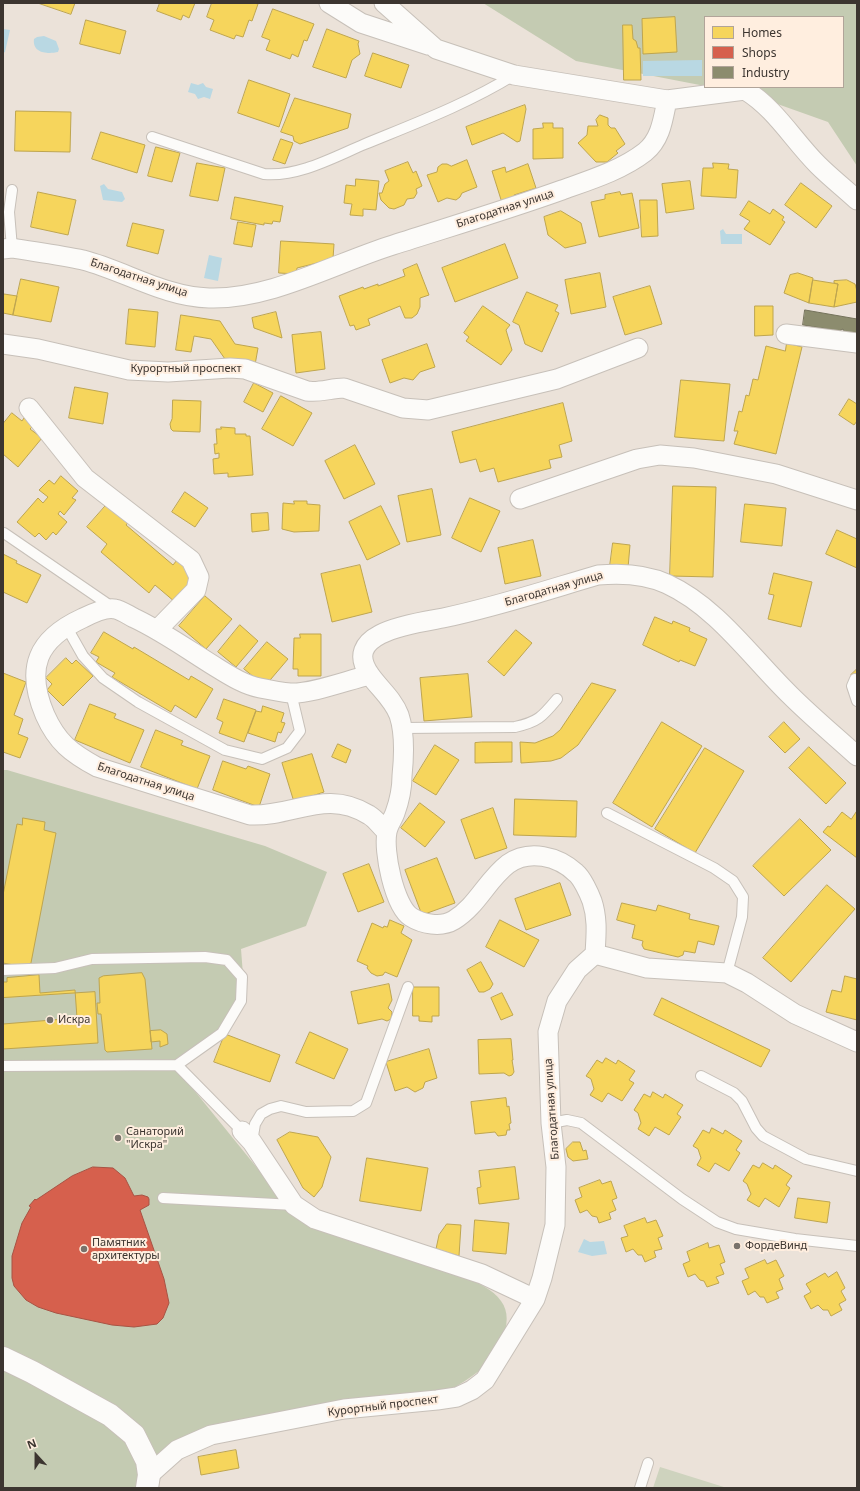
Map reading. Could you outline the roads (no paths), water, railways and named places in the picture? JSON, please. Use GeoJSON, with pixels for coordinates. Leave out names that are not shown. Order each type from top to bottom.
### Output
{"type":"FeatureCollection","features":[{"type":"Feature","properties":{"kind":"street"},"geometry":{"type":"LineString","coordinates":[[329,3],[361,23],[514,75],[667,100],[744,90],[755,96],[818,164],[857,200]]}},
{"type":"Feature","properties":{"kind":"street"},"geometry":{"type":"LineString","coordinates":[[384,3],[436,48]]}},
{"type":"Feature","properties":{"kind":"street","name":"Благодатная улица"},"geometry":{"type":"LineString","coordinates":[[7,248],[83,260],[178,293],[208,298],[242,296],[298,280],[390,246],[514,207],[594,178],[634,160],[653,144],[660,129],[667,100]]}},
{"type":"Feature","properties":{"kind":"street"},"geometry":{"type":"LineString","coordinates":[[786,334],[857,343]]}},
{"type":"Feature","properties":{"kind":"street","name":"Курортный проспект"},"geometry":{"type":"LineString","coordinates":[[3,344],[38,349],[128,370],[168,372],[230,368],[245,369],[307,391],[316,392],[344,388],[403,408],[428,410],[557,379],[638,348]]}},
{"type":"Feature","properties":{"kind":"street"},"geometry":{"type":"LineString","coordinates":[[29,408],[85,478],[191,560],[199,577],[196,590],[158,629]]}},
{"type":"Feature","properties":{"kind":"street"},"geometry":{"type":"LineString","coordinates":[[520,499],[637,459],[660,455],[694,458],[776,474],[857,500]]}},
{"type":"Feature","properties":{"kind":"street","name":"Благодатная улица"},"geometry":{"type":"LineString","coordinates":[[542,1278],[555,1225],[556,1167],[551,1123],[548,1032],[557,1001],[577,970],[595,954],[597,924],[592,900],[577,873],[560,862],[544,855],[526,855],[509,863],[489,882],[472,906],[452,921],[426,924],[408,915],[398,900],[390,873],[387,832],[396,811],[402,778],[403,728],[393,703],[364,666],[362,655],[365,646],[371,639],[384,632],[476,611],[598,575],[617,573],[639,576],[666,583],[692,598],[723,624],[790,695],[857,756]]}},
{"type":"Feature","properties":{"kind":"street"},"geometry":{"type":"LineString","coordinates":[[114,608],[158,629],[205,661],[243,683],[260,688],[291,693],[309,691],[370,675]]}},
{"type":"Feature","properties":{"kind":"street","name":"Благодатная улица"},"geometry":{"type":"LineString","coordinates":[[114,608],[94,613],[66,626],[48,642],[36,663],[34,681],[37,697],[53,732],[64,746],[78,757],[97,767],[250,815],[265,816],[325,803],[344,804],[370,816],[387,832]]}},
{"type":"Feature","properties":{"kind":"street"},"geometry":{"type":"LineString","coordinates":[[595,954],[647,968],[727,973],[747,983],[795,1014],[857,1042]]}},
{"type":"Feature","properties":{"kind":"street"},"geometry":{"type":"LineString","coordinates":[[247,1137],[294,1204],[315,1219],[482,1274],[535,1299]]}},
{"type":"Feature","properties":{"kind":"street","name":"Курортный проспект"},"geometry":{"type":"LineString","coordinates":[[148,1482],[177,1450],[211,1435],[344,1409],[457,1397],[472,1390],[485,1380],[535,1299],[542,1278]]}},
{"type":"Feature","properties":{"kind":"street","name":"Курортный проспект"},"geometry":{"type":"LineString","coordinates":[[3,1358],[32,1372],[110,1415],[134,1435],[147,1461],[148,1482]]}},
{"type":"Feature","properties":{"kind":"lane"},"geometry":{"type":"LineString","coordinates":[[152,137],[264,174],[278,176],[301,170],[421,121],[457,105],[514,75]]}},
{"type":"Feature","properties":{"kind":"lane","name":"Благодатная улица"},"geometry":{"type":"LineString","coordinates":[[7,248],[12,190]]}},
{"type":"Feature","properties":{"kind":"lane"},"geometry":{"type":"LineString","coordinates":[[4,533],[114,608]]}},
{"type":"Feature","properties":{"kind":"lane"},"geometry":{"type":"LineString","coordinates":[[66,626],[82,656],[103,678],[138,702],[225,750],[262,759],[287,748],[300,731],[291,693]]}},
{"type":"Feature","properties":{"kind":"lane"},"geometry":{"type":"LineString","coordinates":[[855,679],[852,686],[857,701]]}},
{"type":"Feature","properties":{"kind":"lane"},"geometry":{"type":"LineString","coordinates":[[403,728],[515,727],[531,723],[544,715],[557,699]]}},
{"type":"Feature","properties":{"kind":"lane"},"geometry":{"type":"LineString","coordinates":[[607,813],[714,868],[733,881],[743,897],[742,917],[727,973]]}},
{"type":"Feature","properties":{"kind":"lane"},"geometry":{"type":"LineString","coordinates":[[3,970],[55,968],[92,959],[204,957],[227,960],[242,977],[241,1001],[222,1033],[177,1065],[3,1066]]}},
{"type":"Feature","properties":{"kind":"lane"},"geometry":{"type":"LineString","coordinates":[[177,1065],[247,1137],[261,1114],[270,1109],[281,1106],[306,1112],[353,1111],[366,1103],[408,987]]}},
{"type":"Feature","properties":{"kind":"lane"},"geometry":{"type":"LineString","coordinates":[[701,1076],[734,1093],[742,1102],[756,1128],[763,1136],[806,1159],[857,1171]]}},
{"type":"Feature","properties":{"kind":"lane"},"geometry":{"type":"LineString","coordinates":[[551,1123],[566,1120],[581,1123],[682,1199],[717,1222],[736,1229],[795,1239],[857,1246]]}},
{"type":"Feature","properties":{"kind":"lane"},"geometry":{"type":"LineString","coordinates":[[163,1198],[294,1204]]}},
{"type":"Feature","properties":{"kind":"lane"},"geometry":{"type":"LineString","coordinates":[[640,1488],[648,1463]]}},
{"type":"Feature","properties":{"kind":"water"},"geometry":{"type":"Polygon","coordinates":[[[3,29],[10,30],[5,52],[3,53],[3,29]]]}},
{"type":"Feature","properties":{"kind":"water"},"geometry":{"type":"Polygon","coordinates":[[[44,36],[56,41],[59,49],[58,52],[46,53],[36,48],[34,39],[44,36]]]}},
{"type":"Feature","properties":{"kind":"water"},"geometry":{"type":"Polygon","coordinates":[[[702,60],[702,76],[643,76],[643,61],[702,60]]]}},
{"type":"Feature","properties":{"kind":"water"},"geometry":{"type":"Polygon","coordinates":[[[191,83],[198,85],[203,83],[206,87],[213,89],[210,99],[204,97],[198,99],[195,94],[188,92],[191,83]]]}},
{"type":"Feature","properties":{"kind":"water"},"geometry":{"type":"Polygon","coordinates":[[[104,184],[108,189],[122,192],[125,199],[122,202],[103,200],[100,186],[104,184]]]}},
{"type":"Feature","properties":{"kind":"water"},"geometry":{"type":"Polygon","coordinates":[[[723,229],[726,234],[742,234],[742,244],[721,244],[720,231],[723,229]]]}},
{"type":"Feature","properties":{"kind":"water"},"geometry":{"type":"Polygon","coordinates":[[[209,255],[222,258],[218,281],[204,278],[209,255]]]}},
{"type":"Feature","properties":{"kind":"water"},"geometry":{"type":"Polygon","coordinates":[[[584,1239],[590,1242],[604,1241],[607,1254],[592,1256],[578,1252],[584,1239]]]}},
{"type":"Feature","properties":{"kind":"place","name":"Искра"},"geometry":{"type":"Point","coordinates":[50,1020]}},
{"type":"Feature","properties":{"kind":"place","name":"Санаторий \"Искра\""},"geometry":{"type":"Point","coordinates":[118,1138]}},
{"type":"Feature","properties":{"kind":"place","name":"ФордеВинд"},"geometry":{"type":"Point","coordinates":[737,1246]}},
{"type":"Feature","properties":{"kind":"place","name":"Памятник архитектуры"},"geometry":{"type":"Point","coordinates":[84,1249]}}]}
